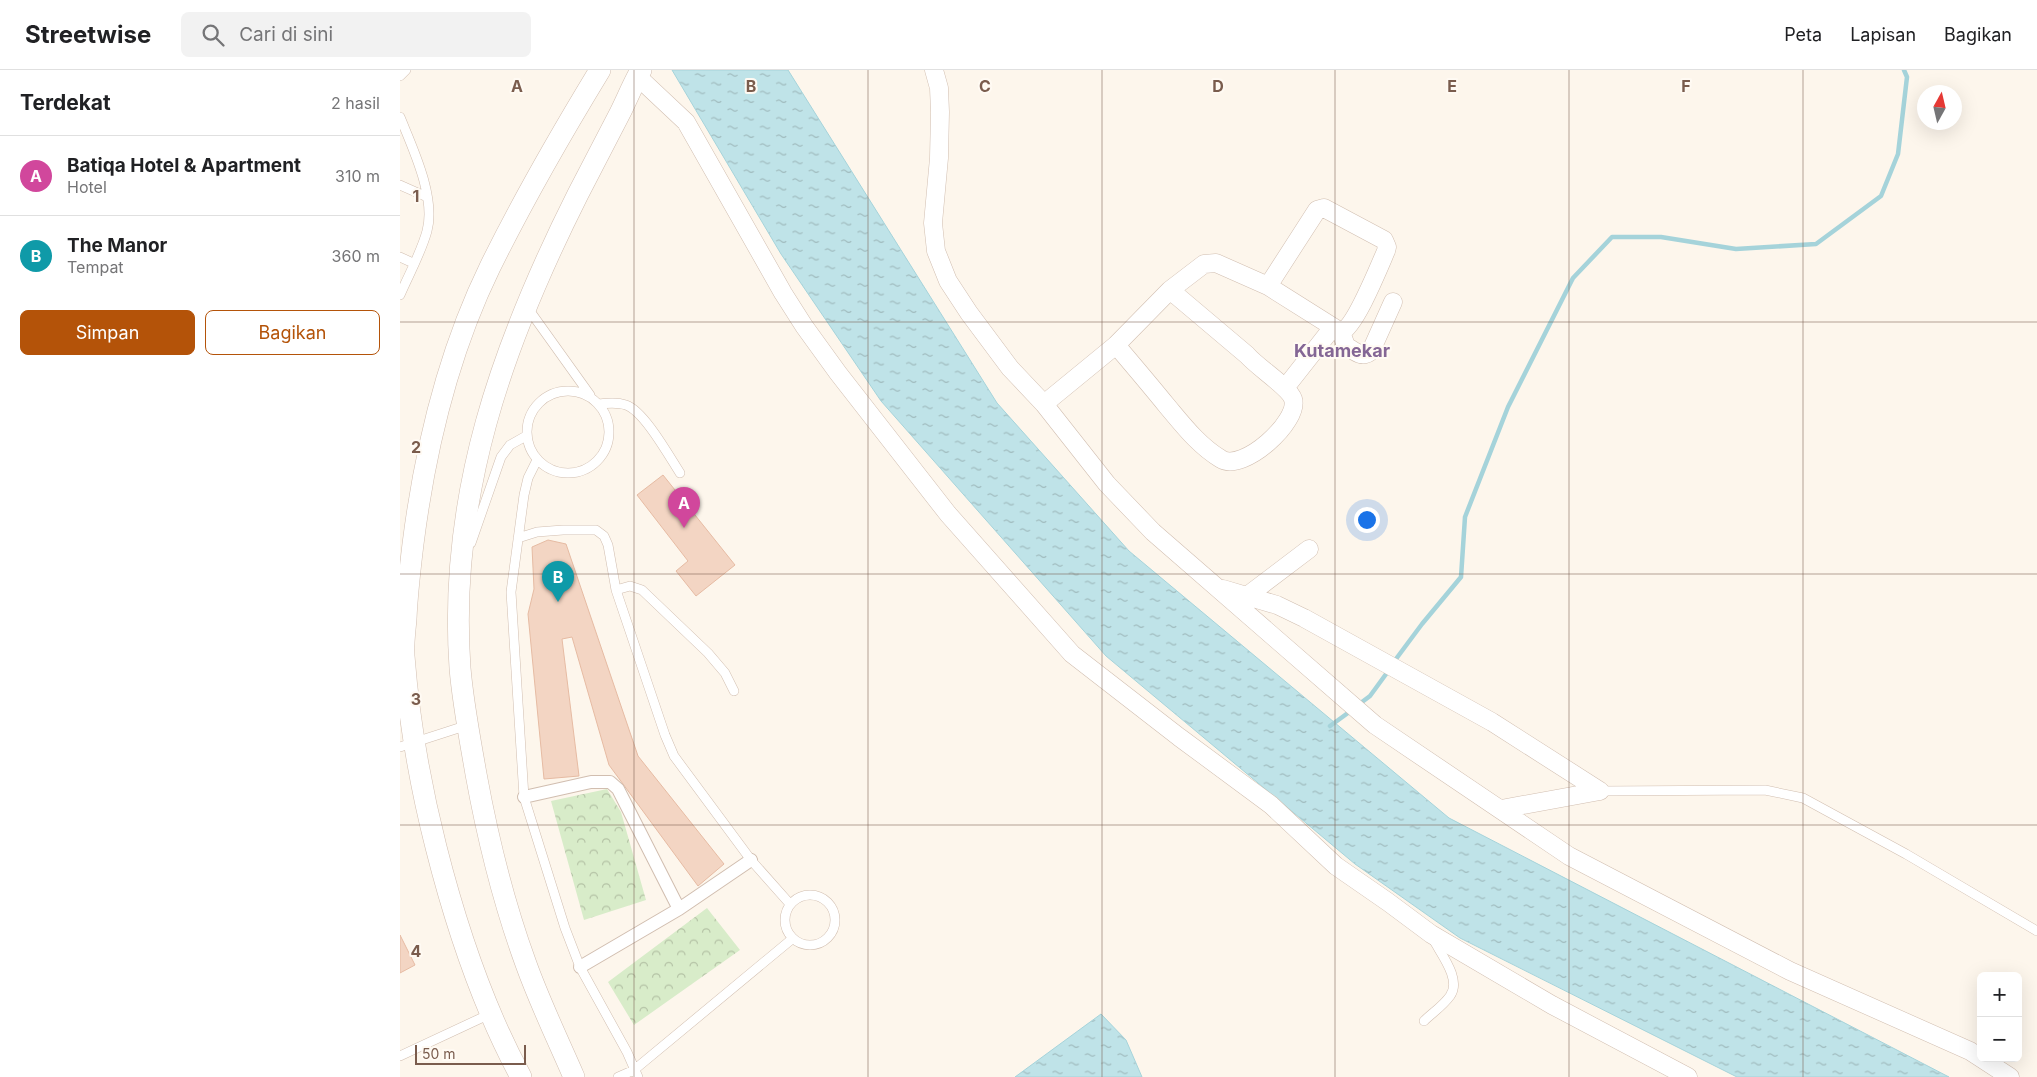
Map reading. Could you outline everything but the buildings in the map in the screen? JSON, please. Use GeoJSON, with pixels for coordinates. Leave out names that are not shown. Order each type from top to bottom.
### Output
{"type":"FeatureCollection","features":[{"type":"Feature","properties":{"kind":"street"},"geometry":{"type":"LineString","coordinates":[[522,1077],[505,1047],[490,1014],[471,964],[441,869],[429,818],[407,745],[404,654],[408,580],[418,507],[440,402],[460,340],[490,268],[600,70]]}},
{"type":"Feature","properties":{"kind":"street"},"geometry":{"type":"LineString","coordinates":[[934,70],[939,88],[940,112],[939,158],[933,223],[936,250],[948,281],[969,314],[1010,368],[1044,404],[1107,484],[1153,532],[1375,725],[1569,856],[1790,971],[1970,1051],[2010,1077]]}},
{"type":"Feature","properties":{"kind":"street"},"geometry":{"type":"LineString","coordinates":[[574,1077],[526,964],[488,840],[460,670],[460,573],[473,476],[493,396],[526,305],[549,251],[639,73],[686,122],[783,293],[838,373],[948,514],[1072,654],[1271,805],[1336,866],[1430,934],[1552,1005],[1688,1077]]}},
{"type":"Feature","properties":{"kind":"street"},"geometry":{"type":"LineString","coordinates":[[1268,286],[1320,208],[1324,208],[1384,240],[1387,247],[1368,291],[1350,324],[1346,329],[1337,329],[1285,388]]}},
{"type":"Feature","properties":{"kind":"street"},"geometry":{"type":"LineString","coordinates":[[1044,404],[1116,345],[1170,290],[1204,264],[1216,263],[1268,286],[1337,329],[1346,346],[1362,355],[1367,354],[1371,350],[1393,302]]}},
{"type":"Feature","properties":{"kind":"street"},"geometry":{"type":"LineString","coordinates":[[1116,345],[1189,432],[1221,460],[1228,463],[1236,462],[1255,453],[1272,439],[1289,419],[1293,408],[1293,400],[1285,388],[1257,367],[1170,290]]}},
{"type":"Feature","properties":{"kind":"street"},"geometry":{"type":"LineString","coordinates":[[1247,596],[1309,549]]}},
{"type":"Feature","properties":{"kind":"street"},"geometry":{"type":"LineString","coordinates":[[1215,586],[1277,605],[1492,722],[1600,791]]}},
{"type":"Feature","properties":{"kind":"street"},"geometry":{"type":"LineString","coordinates":[[524,797],[591,782],[610,782],[618,789],[624,800],[679,909]]}},
{"type":"Feature","properties":{"kind":"street"},"geometry":{"type":"LineString","coordinates":[[1501,809],[1600,791]]}},
{"type":"Feature","properties":{"kind":"street"},"geometry":{"type":"LineString","coordinates":[[580,967],[679,909],[751,860]]}},
{"type":"Feature","properties":{"kind":"lane"},"geometry":{"type":"LineString","coordinates":[[400,76],[406,70]]}},
{"type":"Feature","properties":{"kind":"lane"},"geometry":{"type":"LineString","coordinates":[[400,117],[417,163],[430,214],[426,232],[400,295]]}},
{"type":"Feature","properties":{"kind":"lane"},"geometry":{"type":"LineString","coordinates":[[400,184],[427,197]]}},
{"type":"Feature","properties":{"kind":"lane"},"geometry":{"type":"LineString","coordinates":[[400,257],[414,263]]}},
{"type":"Feature","properties":{"kind":"lane"},"geometry":{"type":"LineString","coordinates":[[526,305],[590,395],[599,404],[607,416],[610,430],[608,445],[601,458],[590,467],[576,473],[555,471],[536,460],[526,436],[527,423],[532,411],[545,397],[562,391],[578,391],[590,395]]}},
{"type":"Feature","properties":{"kind":"lane"},"geometry":{"type":"LineString","coordinates":[[599,404],[615,402],[628,405],[639,413],[680,473]]}},
{"type":"Feature","properties":{"kind":"lane"},"geometry":{"type":"LineString","coordinates":[[460,573],[479,524],[501,457],[510,446],[526,436]]}},
{"type":"Feature","properties":{"kind":"lane"},"geometry":{"type":"LineString","coordinates":[[536,460],[528,478],[524,494],[511,592],[524,797],[565,928],[580,967],[627,1052],[636,1073]]}},
{"type":"Feature","properties":{"kind":"lane"},"geometry":{"type":"LineString","coordinates":[[518,538],[537,532],[596,530],[604,536],[608,545],[616,590],[665,735],[674,756],[751,860],[790,904]]}},
{"type":"Feature","properties":{"kind":"lane"},"geometry":{"type":"LineString","coordinates":[[616,590],[630,586],[642,590],[708,653],[725,673],[734,691]]}},
{"type":"Feature","properties":{"kind":"lane"},"geometry":{"type":"LineString","coordinates":[[407,745],[468,725]]}},
{"type":"Feature","properties":{"kind":"lane"},"geometry":{"type":"LineString","coordinates":[[1600,791],[1765,790],[1803,798],[1906,854],[2037,931]]}},
{"type":"Feature","properties":{"kind":"lane"},"geometry":{"type":"LineString","coordinates":[[816,895],[828,902],[835,914],[835,922],[830,935],[819,944],[805,945],[792,939],[785,928],[784,922],[786,909],[790,904],[801,896],[816,895]]}},
{"type":"Feature","properties":{"kind":"lane"},"geometry":{"type":"LineString","coordinates":[[1424,1021],[1451,996],[1454,986],[1452,977],[1430,934]]}},
{"type":"Feature","properties":{"kind":"lane"},"geometry":{"type":"LineString","coordinates":[[618,1077],[636,1073],[792,939]]}},
{"type":"Feature","properties":{"kind":"lane"},"geometry":{"type":"LineString","coordinates":[[400,1056],[490,1014]]}},
{"type":"Feature","properties":{"kind":"green space"},"geometry":{"type":"Polygon","coordinates":[[[607,789],[621,812],[646,900],[584,920],[551,801],[607,789]]]}},
{"type":"Feature","properties":{"kind":"green space"},"geometry":{"type":"Polygon","coordinates":[[[707,908],[740,950],[634,1025],[608,982],[707,908]]]}},
{"type":"Feature","properties":{"kind":"water"},"geometry":{"type":"Polygon","coordinates":[[[672,70],[788,70],[997,403],[1129,551],[1449,818],[1949,1077],[1737,1077],[1460,938],[1355,864],[1106,656],[881,401],[781,254],[672,70]]]}},
{"type":"Feature","properties":{"kind":"water"},"geometry":{"type":"Polygon","coordinates":[[[1101,1014],[1126,1040],[1142,1077],[1015,1077],[1101,1014]]]}},
{"type":"Feature","properties":{"kind":"waterway"},"geometry":{"type":"LineString","coordinates":[[1393,663],[1461,577],[1465,517],[1508,407],[1573,278],[1612,237],[1661,237],[1736,249],[1816,244],[1881,196],[1898,154],[1907,77],[1904,70]]}},
{"type":"Feature","properties":{"kind":"waterway"},"geometry":{"type":"LineString","coordinates":[[1358,705],[1370,696],[1389,670]]}},
{"type":"Feature","properties":{"kind":"waterway"},"geometry":{"type":"LineString","coordinates":[[1330,726],[1352,710]]}},
{"type":"Feature","properties":{"kind":"place","name":"Batiqa Hotel & Apartment"},"geometry":{"type":"Point","coordinates":[684,528]}},
{"type":"Feature","properties":{"kind":"place","name":"The Manor"},"geometry":{"type":"Point","coordinates":[558,602]}},
{"type":"Feature","properties":{"kind":"district","name":"Kutamekar"},"geometry":{"type":"Point","coordinates":[1342,350]}}]}
